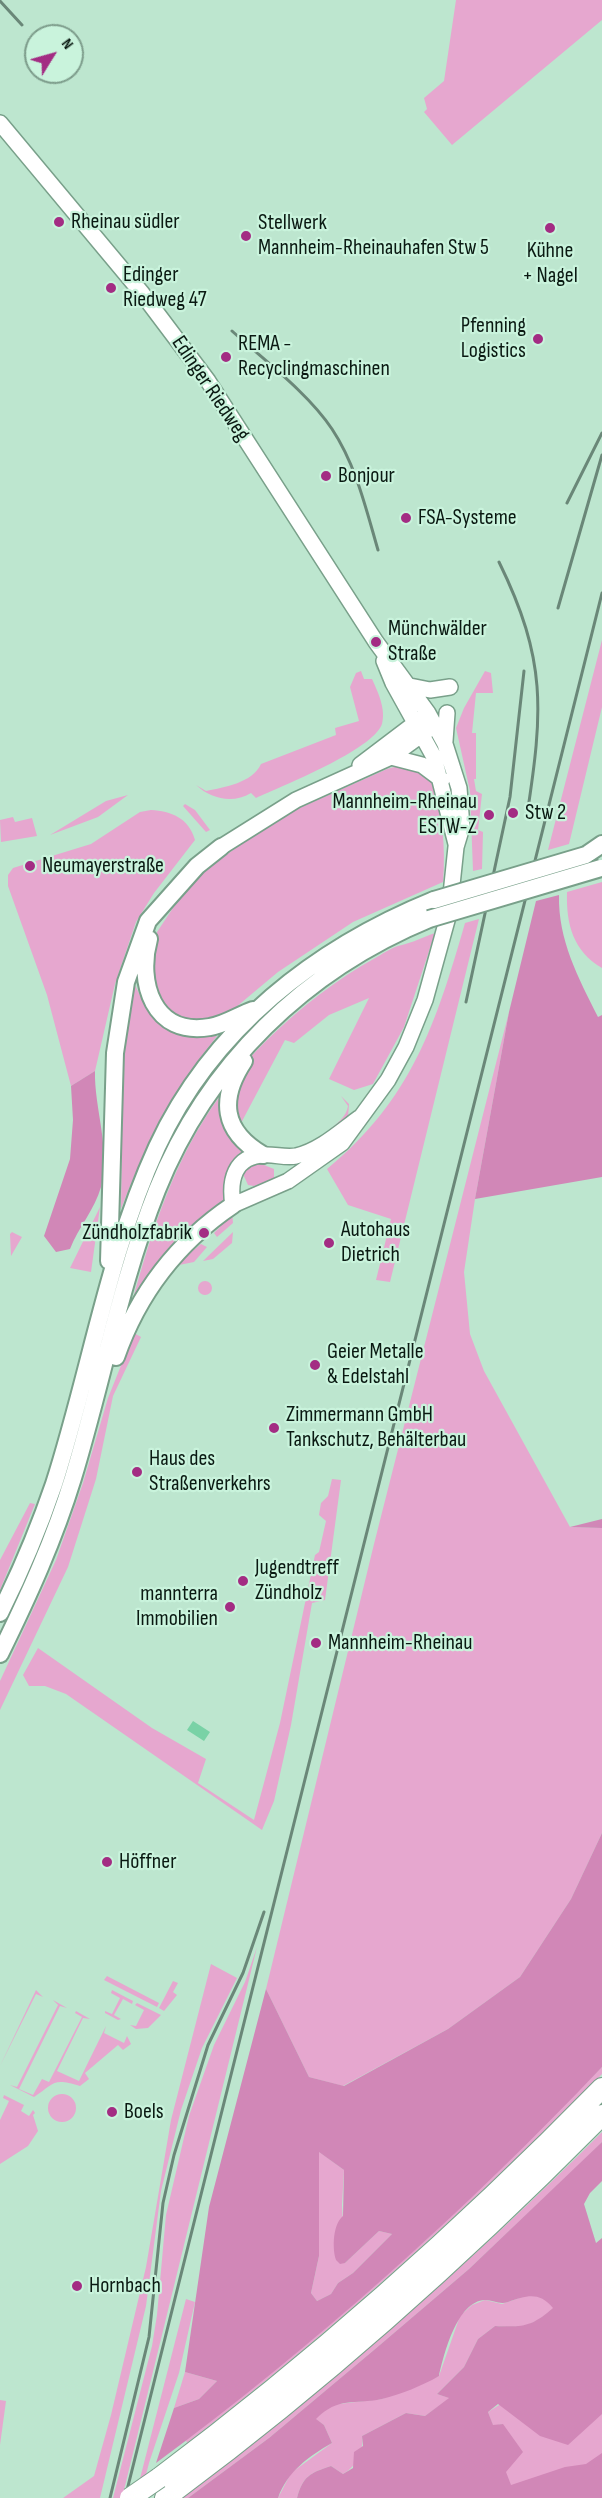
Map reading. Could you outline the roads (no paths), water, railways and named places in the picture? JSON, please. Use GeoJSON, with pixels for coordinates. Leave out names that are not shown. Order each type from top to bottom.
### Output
{"type":"FeatureCollection","features":[{"type":"Feature","properties":{"kind":"highway"},"geometry":{"type":"LineString","coordinates":[[0,1613],[30,1546],[53,1485],[105,1295],[134,1203],[158,1144],[180,1105],[208,1064],[257,1009],[323,956],[392,917],[434,900],[594,853],[602,844]]}},
{"type":"Feature","properties":{"kind":"highway"},"geometry":{"type":"LineString","coordinates":[[105,1295],[117,1028],[126,982],[148,921],[197,866],[220,847]]}},
{"type":"Feature","properties":{"kind":"highway"},"geometry":{"type":"LineString","coordinates":[[0,1654],[30,1594],[59,1521],[140,1238],[173,1154],[222,1073],[269,1022],[336,968],[380,942],[429,919],[601,868]]}},
{"type":"Feature","properties":{"kind":"highway"},"geometry":{"type":"LineString","coordinates":[[163,906],[149,939],[144,971],[148,993],[160,1012],[180,1024],[201,1028],[221,1024],[257,1009]]}},
{"type":"Feature","properties":{"kind":"highway"},"geometry":{"type":"LineString","coordinates":[[269,1022],[234,1075],[227,1095],[228,1109],[238,1136],[271,1156]]}},
{"type":"Feature","properties":{"kind":"highway"},"geometry":{"type":"LineString","coordinates":[[95,1397],[113,1366],[137,1309],[175,1254],[207,1224],[233,1205]]}},
{"type":"Feature","properties":{"kind":"highway"},"geometry":{"type":"LineString","coordinates":[[130,2498],[279,2384],[393,2288],[466,2222],[602,2088]]}},
{"type":"Feature","properties":{"kind":"highway"},"geometry":{"type":"LineString","coordinates":[[165,2498],[287,2402],[396,2311],[498,2219],[602,2115]]}},
{"type":"Feature","properties":{"kind":"main road","name":"Edinger Riedweg"},"geometry":{"type":"LineString","coordinates":[[0,123],[115,260],[189,355],[376,642],[410,686],[426,724]]}},
{"type":"Feature","properties":{"kind":"main road","name":"Edinger Riedweg"},"geometry":{"type":"LineString","coordinates":[[376,642],[393,683],[426,724]]}},
{"type":"Feature","properties":{"kind":"main road"},"geometry":{"type":"LineString","coordinates":[[410,686],[430,690],[450,687]]}},
{"type":"Feature","properties":{"kind":"main road"},"geometry":{"type":"LineString","coordinates":[[359,1118],[316,1148],[296,1156],[271,1156],[243,1161],[233,1175],[231,1186],[233,1205],[298,1175],[342,1143],[392,1072],[425,1000],[449,913],[462,813],[459,788],[445,744],[447,713]]}},
{"type":"Feature","properties":{"kind":"main road"},"geometry":{"type":"LineString","coordinates":[[426,724],[445,744]]}},
{"type":"Feature","properties":{"kind":"main road"},"geometry":{"type":"LineString","coordinates":[[220,847],[296,800],[391,757],[426,724]]}},
{"type":"Feature","properties":{"kind":"main road"},"geometry":{"type":"LineString","coordinates":[[343,777],[426,724]]}},
{"type":"Feature","properties":{"kind":"main road"},"geometry":{"type":"LineString","coordinates":[[426,724],[442,781],[456,846]]}},
{"type":"Feature","properties":{"kind":"main road"},"geometry":{"type":"LineString","coordinates":[[391,757],[422,765],[442,781]]}},
{"type":"Feature","properties":{"kind":"main road"},"geometry":{"type":"LineString","coordinates":[[271,1156],[282,1173],[276,1187]]}},
{"type":"Feature","properties":{"kind":"main road"},"geometry":{"type":"LineString","coordinates":[[233,1175],[242,1188],[255,1195]]}},
{"type":"Feature","properties":{"kind":"railway"},"geometry":{"type":"LineString","coordinates":[[0,1],[22,25]]}},
{"type":"Feature","properties":{"kind":"railway"},"geometry":{"type":"LineString","coordinates":[[232,331],[298,390],[332,429],[354,472],[378,550]]}},
{"type":"Feature","properties":{"kind":"railway"},"geometry":{"type":"LineString","coordinates":[[567,503],[602,433]]}},
{"type":"Feature","properties":{"kind":"railway"},"geometry":{"type":"LineString","coordinates":[[558,608],[602,455]]}},
{"type":"Feature","properties":{"kind":"railway"},"geometry":{"type":"LineString","coordinates":[[499,562],[526,628],[537,686],[536,745],[527,815]]}},
{"type":"Feature","properties":{"kind":"railway"},"geometry":{"type":"LineString","coordinates":[[125,2498],[602,593]]}},
{"type":"Feature","properties":{"kind":"railway"},"geometry":{"type":"LineString","coordinates":[[466,1002],[510,797],[524,671]]}},
{"type":"Feature","properties":{"kind":"railway"},"geometry":{"type":"LineString","coordinates":[[110,2498],[149,2337],[163,2203],[174,2155],[208,2045],[243,1973],[264,1912]]}},
{"type":"Feature","properties":{"kind":"place","name":"Rheinau südler"},"geometry":{"type":"Point","coordinates":[59,222]}},
{"type":"Feature","properties":{"kind":"place","name":"Kühne + Nagel"},"geometry":{"type":"Point","coordinates":[550,228]}},
{"type":"Feature","properties":{"kind":"place","name":"Stellwerk Mannheim-Rheinauhafen Stw 5"},"geometry":{"type":"Point","coordinates":[246,236]}},
{"type":"Feature","properties":{"kind":"place","name":"Edinger Riedweg 47"},"geometry":{"type":"Point","coordinates":[111,288]}},
{"type":"Feature","properties":{"kind":"place","name":"Pfenning Logistics"},"geometry":{"type":"Point","coordinates":[538,339]}},
{"type":"Feature","properties":{"kind":"place","name":"REMA - Recyclingmaschinen"},"geometry":{"type":"Point","coordinates":[226,357]}},
{"type":"Feature","properties":{"kind":"place","name":"Bonjour"},"geometry":{"type":"Point","coordinates":[326,476]}},
{"type":"Feature","properties":{"kind":"place","name":"FSA-Systeme"},"geometry":{"type":"Point","coordinates":[406,518]}},
{"type":"Feature","properties":{"kind":"place","name":"Münchwälder Straße"},"geometry":{"type":"Point","coordinates":[376,642]}},
{"type":"Feature","properties":{"kind":"place","name":"Stw 2"},"geometry":{"type":"Point","coordinates":[513,813]}},
{"type":"Feature","properties":{"kind":"place","name":"Mannheim-Rheinau ESTW-Z"},"geometry":{"type":"Point","coordinates":[489,815]}},
{"type":"Feature","properties":{"kind":"place","name":"Neumayerstraße"},"geometry":{"type":"Point","coordinates":[30,866]}},
{"type":"Feature","properties":{"kind":"place","name":"Zündholzfabrik"},"geometry":{"type":"Point","coordinates":[204,1233]}},
{"type":"Feature","properties":{"kind":"place","name":"Autohaus Dietrich"},"geometry":{"type":"Point","coordinates":[329,1243]}},
{"type":"Feature","properties":{"kind":"place","name":"Geier Metalle & Edelstahl"},"geometry":{"type":"Point","coordinates":[315,1365]}},
{"type":"Feature","properties":{"kind":"place","name":"Zimmermann GmbH Tankschutz, Behälterbau"},"geometry":{"type":"Point","coordinates":[274,1428]}},
{"type":"Feature","properties":{"kind":"place","name":"Haus des Straßenverkehrs"},"geometry":{"type":"Point","coordinates":[137,1472]}},
{"type":"Feature","properties":{"kind":"place","name":"Jugendtreff Zündholz"},"geometry":{"type":"Point","coordinates":[243,1581]}},
{"type":"Feature","properties":{"kind":"place","name":"mannterra Immobilien"},"geometry":{"type":"Point","coordinates":[230,1607]}},
{"type":"Feature","properties":{"kind":"place","name":"Mannheim-Rheinau"},"geometry":{"type":"Point","coordinates":[316,1643]}},
{"type":"Feature","properties":{"kind":"place","name":"Höffner"},"geometry":{"type":"Point","coordinates":[107,1862]}},
{"type":"Feature","properties":{"kind":"place","name":"Boels"},"geometry":{"type":"Point","coordinates":[112,2112]}},
{"type":"Feature","properties":{"kind":"place","name":"Hornbach"},"geometry":{"type":"Point","coordinates":[77,2286]}}]}
